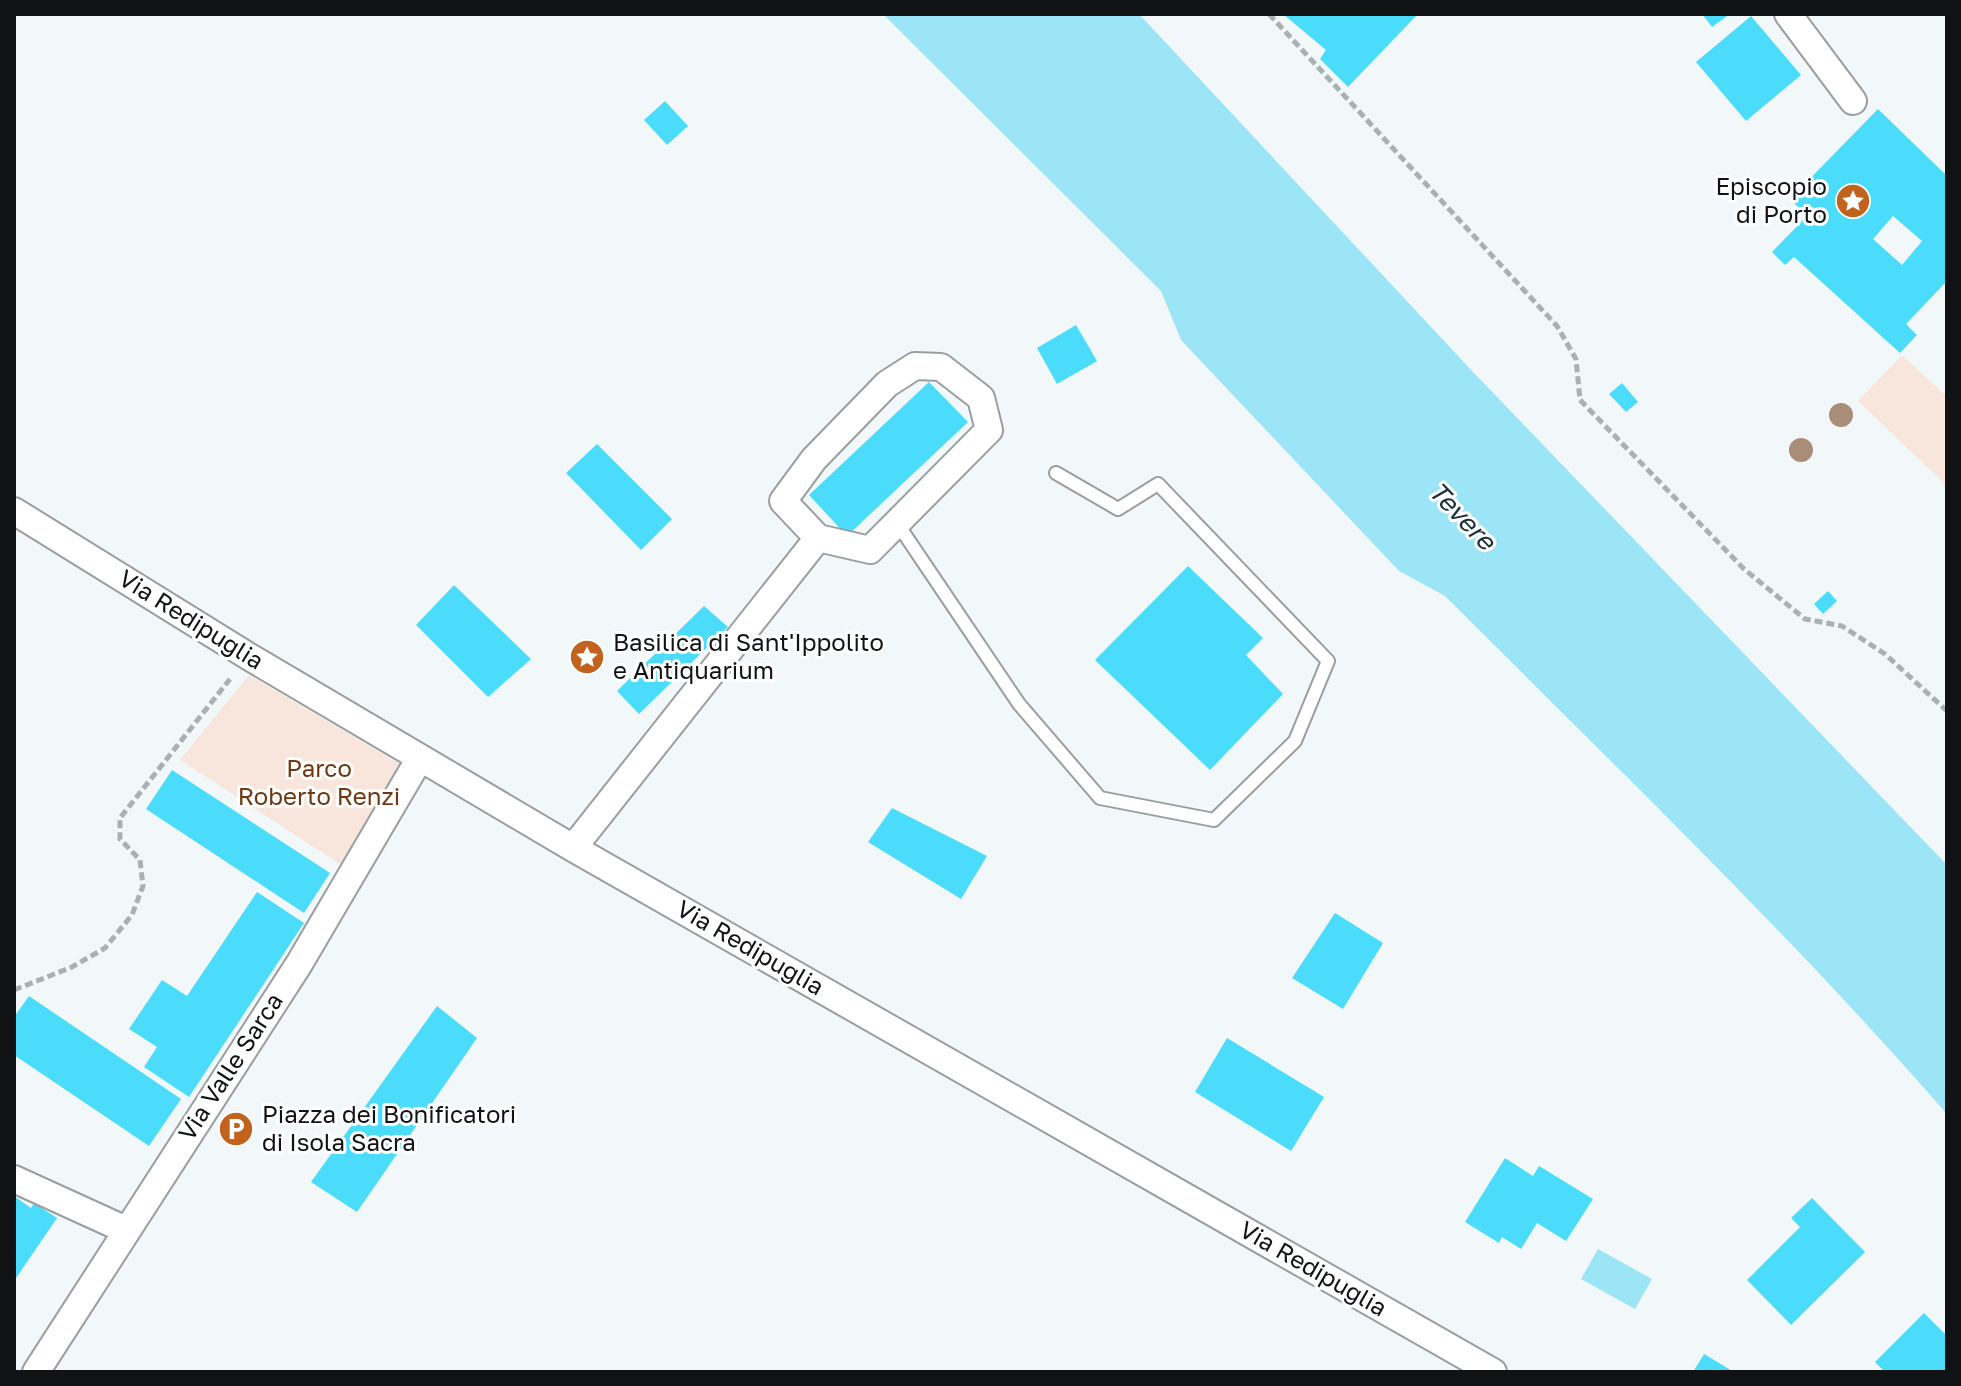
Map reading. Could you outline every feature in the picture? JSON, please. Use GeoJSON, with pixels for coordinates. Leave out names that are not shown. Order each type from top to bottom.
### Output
{"type":"FeatureCollection","features":[{"type":"Feature","properties":{"kind":"street"},"geometry":{"type":"LineString","coordinates":[[1788,14],[1853,101]]}},
{"type":"Feature","properties":{"kind":"street"},"geometry":{"type":"LineString","coordinates":[[915,366],[941,367],[981,398],[989,430],[870,550],[818,538],[783,501],[814,459],[887,384],[915,366]]}},
{"type":"Feature","properties":{"kind":"street","name":"Via Redipuglia"},"geometry":{"type":"LineString","coordinates":[[14,511],[248,656],[573,848],[1493,1372]]}},
{"type":"Feature","properties":{"kind":"street"},"geometry":{"type":"LineString","coordinates":[[573,848],[818,538]]}},
{"type":"Feature","properties":{"kind":"street","name":"Via Valle Sarca"},"geometry":{"type":"LineString","coordinates":[[36,1372],[299,964],[420,758]]}},
{"type":"Feature","properties":{"kind":"street"},"geometry":{"type":"LineString","coordinates":[[14,1179],[126,1230]]}},
{"type":"Feature","properties":{"kind":"lane"},"geometry":{"type":"LineString","coordinates":[[897,523],[1019,704],[1100,798],[1214,820],[1295,741],[1328,661],[1158,484],[1118,509],[1056,473]]}},
{"type":"Feature","properties":{"kind":"path"},"geometry":{"type":"LineString","coordinates":[[1269,14],[1557,326],[1576,359],[1580,400],[1744,569],[1805,619],[1842,626],[1885,654],[1947,711]]}},
{"type":"Feature","properties":{"kind":"path"},"geometry":{"type":"LineString","coordinates":[[14,990],[72,967],[105,948],[132,915],[143,886],[140,860],[120,839],[120,818],[248,656]]}},
{"type":"Feature","properties":{"kind":"green space"},"geometry":{"type":"Polygon","coordinates":[[[1902,355],[1947,397],[1947,486],[1858,401],[1902,355]]]}},
{"type":"Feature","properties":{"kind":"green space","name":"Parco Roberto Renzi"},"geometry":{"type":"Polygon","coordinates":[[[249,675],[405,767],[343,866],[180,760],[249,675]]]}},
{"type":"Feature","properties":{"kind":"water","name":"Tevere"},"geometry":{"type":"Polygon","coordinates":[[[883,14],[1139,14],[1474,373],[1947,865],[1947,1114],[1764,915],[1445,596],[1399,571],[1181,340],[1161,291],[883,14]]]}},
{"type":"Feature","properties":{"kind":"water"},"geometry":{"type":"Polygon","coordinates":[[[1598,1249],[1652,1279],[1635,1309],[1581,1279],[1598,1249]]]}},
{"type":"Feature","properties":{"kind":"building"},"geometry":{"type":"Polygon","coordinates":[[[1283,14],[1418,14],[1348,87],[1320,59],[1326,50],[1283,14]]]}},
{"type":"Feature","properties":{"kind":"building"},"geometry":{"type":"Polygon","coordinates":[[[1702,14],[1730,14],[1712,27],[1702,14]]]}},
{"type":"Feature","properties":{"kind":"building"},"geometry":{"type":"Polygon","coordinates":[[[1751,16],[1801,75],[1746,121],[1696,62],[1751,16]]]}},
{"type":"Feature","properties":{"kind":"building"},"geometry":{"type":"Polygon","coordinates":[[[665,101],[688,126],[667,145],[644,120],[665,101]]]}},
{"type":"Feature","properties":{"kind":"building"},"geometry":{"type":"Polygon","coordinates":[[[1878,109],[1947,176],[1947,281],[1906,324],[1917,335],[1900,353],[1794,257],[1785,265],[1772,252],[1807,216],[1790,199],[1878,109]],[[1893,216],[1873,239],[1902,265],[1922,241],[1893,216]]]}},
{"type":"Feature","properties":{"kind":"building"},"geometry":{"type":"Polygon","coordinates":[[[1076,325],[1097,361],[1057,384],[1037,348],[1076,325]]]}},
{"type":"Feature","properties":{"kind":"building"},"geometry":{"type":"Polygon","coordinates":[[[929,382],[968,422],[847,536],[809,495],[929,382]]]}},
{"type":"Feature","properties":{"kind":"building"},"geometry":{"type":"Polygon","coordinates":[[[1622,383],[1638,402],[1626,412],[1609,394],[1622,383]]]}},
{"type":"Feature","properties":{"kind":"building"},"geometry":{"type":"Polygon","coordinates":[[[597,444],[672,519],[641,550],[566,473],[597,444]]]}},
{"type":"Feature","properties":{"kind":"building"},"geometry":{"type":"Polygon","coordinates":[[[1188,566],[1263,638],[1246,655],[1283,694],[1210,770],[1095,660],[1188,566]]]}},
{"type":"Feature","properties":{"kind":"building"},"geometry":{"type":"Polygon","coordinates":[[[454,585],[531,659],[488,697],[416,625],[454,585]]]}},
{"type":"Feature","properties":{"kind":"building"},"geometry":{"type":"Polygon","coordinates":[[[1828,591],[1837,601],[1823,614],[1814,604],[1828,591]]]}},
{"type":"Feature","properties":{"kind":"building"},"geometry":{"type":"Polygon","coordinates":[[[704,606],[728,627],[639,714],[617,691],[704,606]]]}},
{"type":"Feature","properties":{"kind":"building"},"geometry":{"type":"Polygon","coordinates":[[[172,770],[330,873],[304,913],[146,809],[172,770]]]}},
{"type":"Feature","properties":{"kind":"building"},"geometry":{"type":"Polygon","coordinates":[[[892,808],[987,856],[961,899],[868,842],[892,808]]]}},
{"type":"Feature","properties":{"kind":"building"},"geometry":{"type":"Polygon","coordinates":[[[257,892],[304,923],[189,1097],[144,1067],[157,1047],[129,1029],[162,980],[187,996],[257,892]]]}},
{"type":"Feature","properties":{"kind":"building"},"geometry":{"type":"Polygon","coordinates":[[[1335,913],[1383,943],[1343,1009],[1292,978],[1335,913]]]}},
{"type":"Feature","properties":{"kind":"building"},"geometry":{"type":"Polygon","coordinates":[[[29,996],[181,1099],[149,1146],[14,1055],[14,1017],[29,996]]]}},
{"type":"Feature","properties":{"kind":"building"},"geometry":{"type":"Polygon","coordinates":[[[437,1006],[477,1038],[357,1212],[311,1182],[437,1006]]]}},
{"type":"Feature","properties":{"kind":"building"},"geometry":{"type":"Polygon","coordinates":[[[1227,1038],[1324,1097],[1291,1151],[1195,1092],[1227,1038]]]}},
{"type":"Feature","properties":{"kind":"building"},"geometry":{"type":"Polygon","coordinates":[[[1505,1158],[1533,1176],[1539,1166],[1593,1199],[1566,1241],[1537,1223],[1521,1249],[1502,1237],[1499,1243],[1465,1222],[1505,1158]]]}},
{"type":"Feature","properties":{"kind":"building"},"geometry":{"type":"Polygon","coordinates":[[[14,1196],[31,1208],[34,1203],[57,1218],[14,1281],[14,1196]]]}},
{"type":"Feature","properties":{"kind":"building"},"geometry":{"type":"Polygon","coordinates":[[[1812,1198],[1865,1252],[1791,1325],[1747,1280],[1800,1227],[1791,1218],[1812,1198]]]}},
{"type":"Feature","properties":{"kind":"building"},"geometry":{"type":"Polygon","coordinates":[[[1924,1313],[1947,1336],[1947,1372],[1885,1372],[1875,1362],[1924,1313]]]}},
{"type":"Feature","properties":{"kind":"building"},"geometry":{"type":"Polygon","coordinates":[[[1704,1354],[1734,1372],[1693,1372],[1704,1354]]]}},
{"type":"Feature","properties":{"kind":"place","name":"Episcopio di Porto"},"geometry":{"type":"Point","coordinates":[1853,201]}},
{"type":"Feature","properties":{"kind":"place","name":"Basilica di Sant'Ippolito e Antiquarium"},"geometry":{"type":"Point","coordinates":[587,657]}},
{"type":"Feature","properties":{"kind":"place","name":"Piazza dei Bonificatori di Isola Sacra"},"geometry":{"type":"Point","coordinates":[236,1129]}}]}
